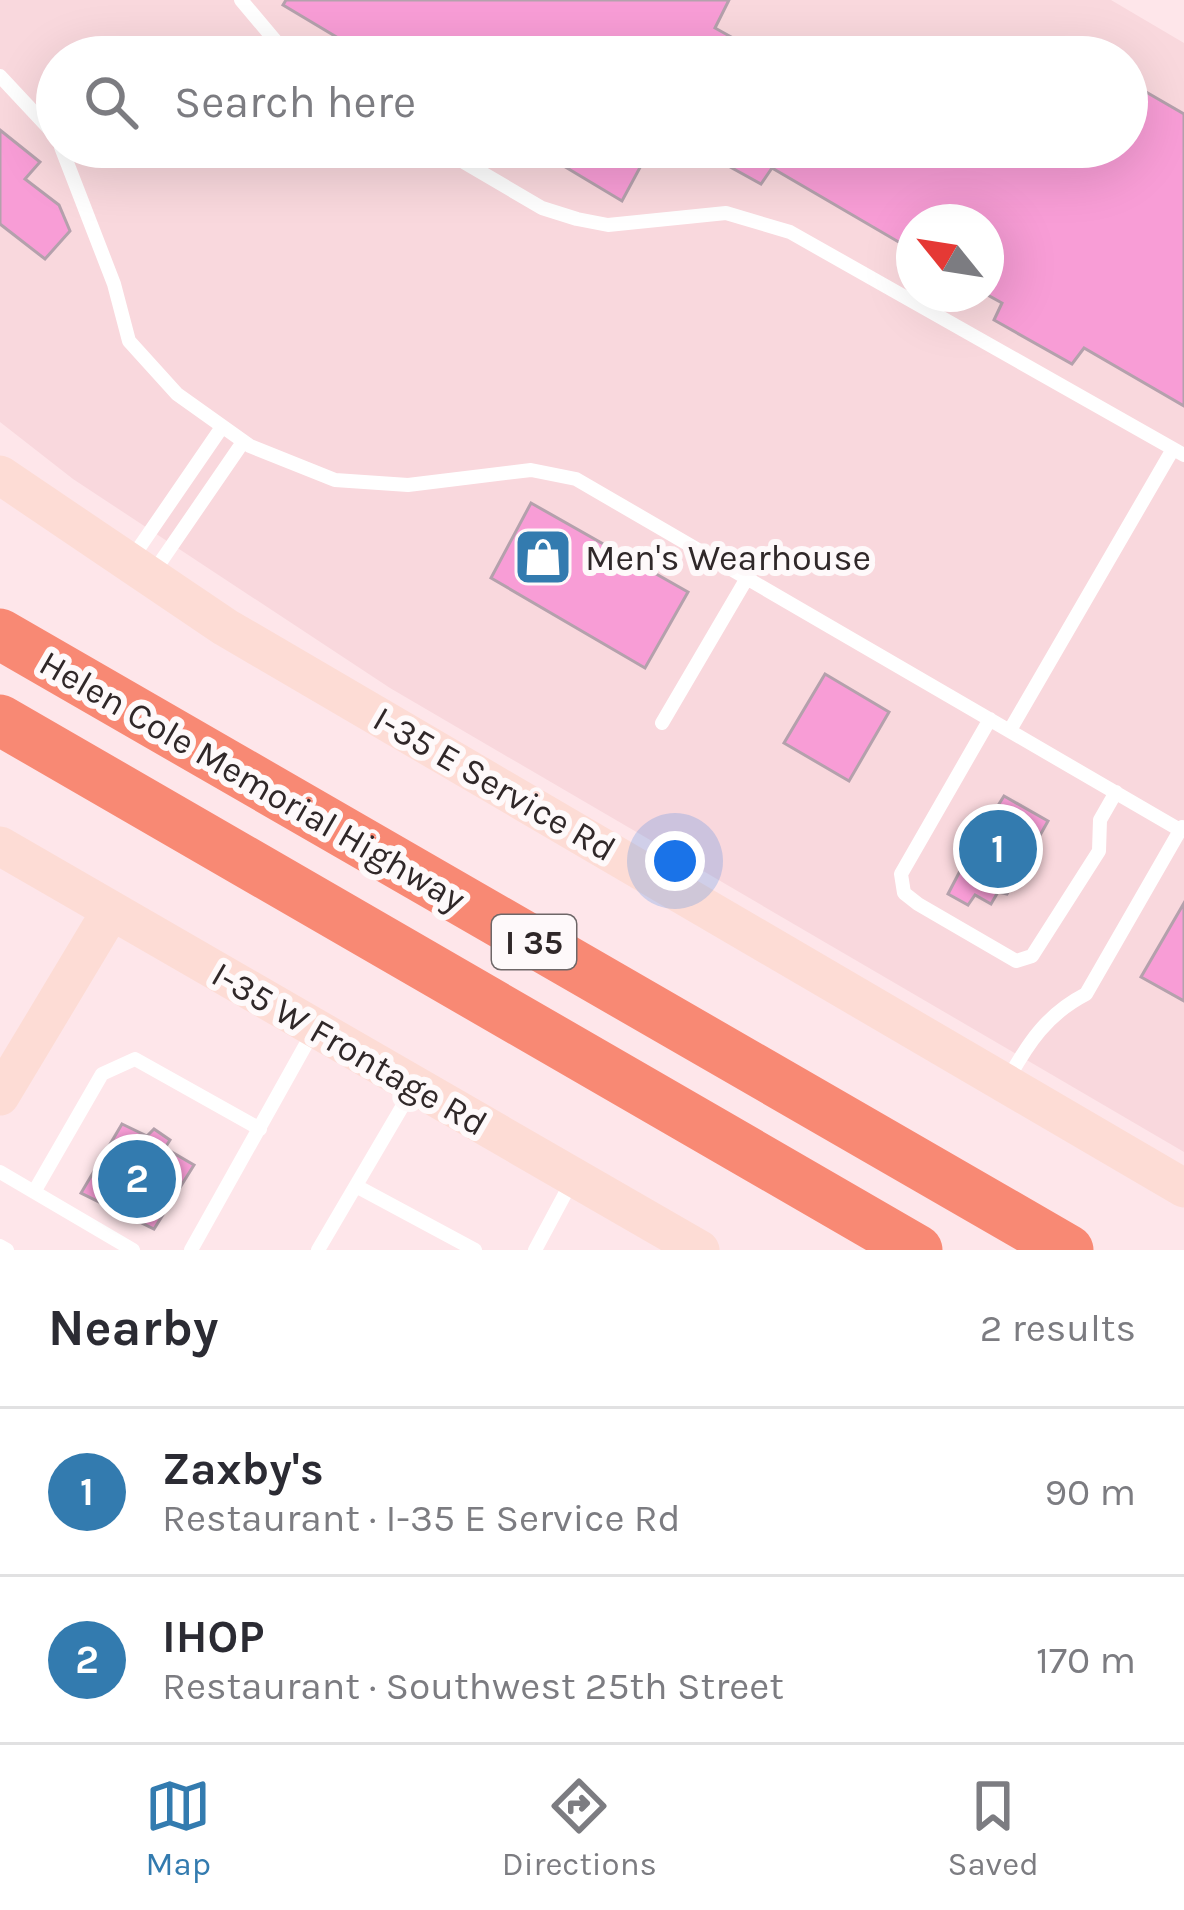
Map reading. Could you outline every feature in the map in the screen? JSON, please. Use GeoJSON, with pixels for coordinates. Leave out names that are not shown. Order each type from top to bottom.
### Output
{"type":"FeatureCollection","features":[{"type":"Feature","properties":{"kind":"highway","name":"Helen Cole Memorial Highway"},"geometry":{"type":"LineString","coordinates":[[0,634],[1068,1250]]}},
{"type":"Feature","properties":{"kind":"highway","name":"Helen Cole Memorial Highway"},"geometry":{"type":"LineString","coordinates":[[0,720],[916,1250]]}},
{"type":"Feature","properties":{"kind":"street","name":"I-35 E Service Rd"},"geometry":{"type":"LineString","coordinates":[[0,475],[139,571],[275,656],[1184,1188]]}},
{"type":"Feature","properties":{"kind":"street","name":"I-35 W Frontage Rd"},"geometry":{"type":"LineString","coordinates":[[0,846],[683,1246]]}},
{"type":"Feature","properties":{"kind":"street"},"geometry":{"type":"LineString","coordinates":[[0,1096],[111,911]]}},
{"type":"Feature","properties":{"kind":"lane"},"geometry":{"type":"LineString","coordinates":[[241,0],[271,36]]}},
{"type":"Feature","properties":{"kind":"lane"},"geometry":{"type":"LineString","coordinates":[[0,76],[36,114]]}},
{"type":"Feature","properties":{"kind":"lane"},"geometry":{"type":"LineString","coordinates":[[69,168],[114,284],[129,341],[178,394],[244,442],[335,480],[408,484],[532,470],[576,479],[1182,827],[1086,994],[1060,1007],[1029,1041],[1007,1081]]}},
{"type":"Feature","properties":{"kind":"lane"},"geometry":{"type":"LineString","coordinates":[[474,168],[542,208],[577,219],[608,225],[727,213],[790,232],[1179,452],[1010,730]]}},
{"type":"Feature","properties":{"kind":"lane"},"geometry":{"type":"LineString","coordinates":[[139,571],[222,427]]}},
{"type":"Feature","properties":{"kind":"lane"},"geometry":{"type":"LineString","coordinates":[[139,571],[244,442]]}},
{"type":"Feature","properties":{"kind":"lane"},"geometry":{"type":"LineString","coordinates":[[662,723],[747,578]]}},
{"type":"Feature","properties":{"kind":"lane"},"geometry":{"type":"LineString","coordinates":[[990,719],[901,874],[904,893],[1016,961],[1032,956],[1099,851],[1100,820],[1116,791]]}},
{"type":"Feature","properties":{"kind":"lane"},"geometry":{"type":"LineString","coordinates":[[191,1250],[315,1028]]}},
{"type":"Feature","properties":{"kind":"lane"},"geometry":{"type":"LineString","coordinates":[[34,1192],[102,1074],[120,1063],[135,1059],[260,1129]]}},
{"type":"Feature","properties":{"kind":"lane"},"geometry":{"type":"LineString","coordinates":[[318,1250],[415,1086]]}},
{"type":"Feature","properties":{"kind":"lane"},"geometry":{"type":"LineString","coordinates":[[0,1172],[133,1250]]}},
{"type":"Feature","properties":{"kind":"lane"},"geometry":{"type":"LineString","coordinates":[[535,1250],[574,1178]]}},
{"type":"Feature","properties":{"kind":"lane"},"geometry":{"type":"LineString","coordinates":[[356,1186],[475,1250]]}},
{"type":"Feature","properties":{"kind":"shaded area"},"geometry":{"type":"Polygon","coordinates":[[[0,0],[1111,0],[1184,43],[1184,1152],[390,688],[73,479],[0,422],[0,0]]]}},
{"type":"Feature","properties":{"kind":"building"},"geometry":{"type":"Polygon","coordinates":[[[286,0],[729,0],[715,28],[729,36],[335,36],[283,5],[286,0]]]}},
{"type":"Feature","properties":{"kind":"building"},"geometry":{"type":"Polygon","coordinates":[[[1148,93],[1184,114],[1184,406],[1084,348],[1072,364],[994,320],[998,312],[1004,312],[1004,204],[896,204],[896,240],[772,168],[1148,168],[1148,93]]]}},
{"type":"Feature","properties":{"kind":"building"},"geometry":{"type":"Polygon","coordinates":[[[0,130],[36,159],[36,167],[25,179],[59,205],[70,231],[45,259],[0,224],[0,130]]]}},
{"type":"Feature","properties":{"kind":"building"},"geometry":{"type":"Polygon","coordinates":[[[567,168],[640,168],[622,201],[567,168]]]}},
{"type":"Feature","properties":{"kind":"building"},"geometry":{"type":"Polygon","coordinates":[[[732,168],[772,168],[761,184],[732,168]]]}},
{"type":"Feature","properties":{"kind":"building"},"geometry":{"type":"Polygon","coordinates":[[[531,503],[688,592],[645,668],[491,578],[531,503]]]}},
{"type":"Feature","properties":{"kind":"building"},"geometry":{"type":"Polygon","coordinates":[[[825,674],[889,712],[849,781],[784,743],[825,674]]]}},
{"type":"Feature","properties":{"kind":"building"},"geometry":{"type":"Polygon","coordinates":[[[1004,796],[1048,821],[1007,894],[998,892],[991,904],[975,895],[968,905],[948,894],[961,869],[968,871],[963,852],[972,847],[1004,796]]]}},
{"type":"Feature","properties":{"kind":"building"},"geometry":{"type":"Polygon","coordinates":[[[1184,903],[1184,1001],[1141,977],[1184,903]]]}},
{"type":"Feature","properties":{"kind":"building"},"geometry":{"type":"Polygon","coordinates":[[[122,1124],[147,1136],[154,1129],[170,1140],[165,1148],[194,1165],[154,1229],[81,1193],[122,1124]]]}},
{"type":"Feature","properties":{"kind":"place","name":"Men's Wearhouse"},"geometry":{"type":"Point","coordinates":[543,557]}},
{"type":"Feature","properties":{"kind":"place","name":"Zaxby's"},"geometry":{"type":"Point","coordinates":[998,849]}},
{"type":"Feature","properties":{"kind":"place","name":"IHOP"},"geometry":{"type":"Point","coordinates":[137,1179]}}]}
